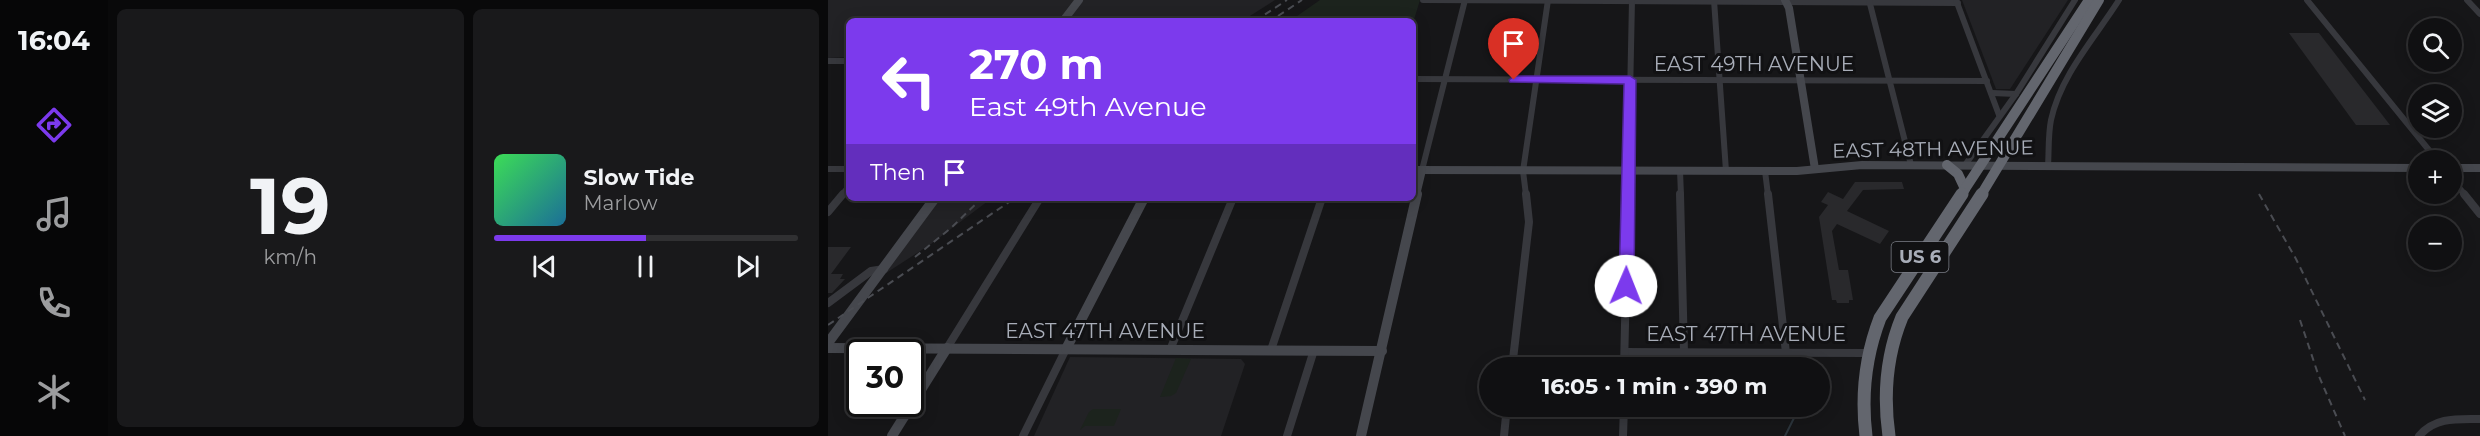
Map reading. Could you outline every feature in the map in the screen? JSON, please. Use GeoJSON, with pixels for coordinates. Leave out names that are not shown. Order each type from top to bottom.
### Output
{"type":"FeatureCollection","features":[{"type":"Feature","properties":{"kind":"highway","name":"US 6"},"geometry":{"type":"LineString","coordinates":[[1866,436],[1864,392],[1868,352],[1876,327],[1886,308],[1981,165],[2021,96],[2089,0]]}},
{"type":"Feature","properties":{"kind":"highway","name":"US 6"},"geometry":{"type":"LineString","coordinates":[[1889,436],[1886,375],[1896,328],[1913,297],[2001,165],[2099,0]]}},
{"type":"Feature","properties":{"kind":"highway"},"geometry":{"type":"LineString","coordinates":[[1947,165],[1959,174],[1965,189]]}},
{"type":"Feature","properties":{"kind":"street"},"geometry":{"type":"LineString","coordinates":[[1066,18],[1079,0]]}},
{"type":"Feature","properties":{"kind":"street"},"geometry":{"type":"LineString","coordinates":[[1423,0],[1957,1],[1999,115]]}},
{"type":"Feature","properties":{"kind":"street"},"geometry":{"type":"LineString","coordinates":[[1418,170],[1445,80],[1465,0]]}},
{"type":"Feature","properties":{"kind":"street"},"geometry":{"type":"LineString","coordinates":[[1513,357],[1529,222],[1523,171],[1548,0]]}},
{"type":"Feature","properties":{"kind":"street"},"geometry":{"type":"LineString","coordinates":[[1965,165],[1999,115],[2021,96],[2075,0]]}},
{"type":"Feature","properties":{"kind":"street"},"geometry":{"type":"LineString","coordinates":[[2048,166],[2051,121],[2056,102],[2068,77],[2120,0]]}},
{"type":"Feature","properties":{"kind":"street"},"geometry":{"type":"LineString","coordinates":[[2307,0],[2429,150]]}},
{"type":"Feature","properties":{"kind":"street"},"geometry":{"type":"LineString","coordinates":[[2467,0],[2480,14]]}},
{"type":"Feature","properties":{"kind":"street"},"geometry":{"type":"LineString","coordinates":[[1625,357],[1632,1]]}},
{"type":"Feature","properties":{"kind":"street"},"geometry":{"type":"LineString","coordinates":[[1714,1],[1726,171]]}},
{"type":"Feature","properties":{"kind":"street"},"geometry":{"type":"LineString","coordinates":[[1785,1],[1789,8],[1815,169]]}},
{"type":"Feature","properties":{"kind":"street"},"geometry":{"type":"LineString","coordinates":[[1869,1],[1911,165]]}},
{"type":"Feature","properties":{"kind":"street"},"geometry":{"type":"LineString","coordinates":[[828,61],[846,61]]}},
{"type":"Feature","properties":{"kind":"street","name":"EAST 49TH AVENUE"},"geometry":{"type":"LineString","coordinates":[[1416,79],[1987,81]]}},
{"type":"Feature","properties":{"kind":"street"},"geometry":{"type":"LineString","coordinates":[[1992,93],[2021,96]]}},
{"type":"Feature","properties":{"kind":"street","name":"EAST 48TH AVENUE"},"geometry":{"type":"LineString","coordinates":[[1418,170],[1765,171],[1815,169],[1841,165],[2408,168]]}},
{"type":"Feature","properties":{"kind":"street"},"geometry":{"type":"LineString","coordinates":[[2462,168],[2480,168]]}},
{"type":"Feature","properties":{"kind":"street"},"geometry":{"type":"LineString","coordinates":[[828,169],[846,169]]}},
{"type":"Feature","properties":{"kind":"street"},"geometry":{"type":"LineString","coordinates":[[1680,171],[1684,352]]}},
{"type":"Feature","properties":{"kind":"street"},"geometry":{"type":"LineString","coordinates":[[1765,171],[1786,353]]}},
{"type":"Feature","properties":{"kind":"street"},"geometry":{"type":"LineString","coordinates":[[828,212],[846,190]]}},
{"type":"Feature","properties":{"kind":"street"},"geometry":{"type":"LineString","coordinates":[[2462,192],[2480,214]]}},
{"type":"Feature","properties":{"kind":"street"},"geometry":{"type":"LineString","coordinates":[[828,345],[933,201]]}},
{"type":"Feature","properties":{"kind":"street"},"geometry":{"type":"LineString","coordinates":[[892,436],[1038,201]]}},
{"type":"Feature","properties":{"kind":"street"},"geometry":{"type":"LineString","coordinates":[[1023,436],[1142,201]]}},
{"type":"Feature","properties":{"kind":"street"},"geometry":{"type":"LineString","coordinates":[[1170,350],[1232,201]]}},
{"type":"Feature","properties":{"kind":"street"},"geometry":{"type":"LineString","coordinates":[[1271,350],[1321,201]]}},
{"type":"Feature","properties":{"kind":"street"},"geometry":{"type":"LineString","coordinates":[[1361,436],[1382,351],[1412,201]]}},
{"type":"Feature","properties":{"kind":"street"},"geometry":{"type":"LineString","coordinates":[[828,303],[871,271],[884,269]]}},
{"type":"Feature","properties":{"kind":"street","name":"EAST 47TH AVENUE"},"geometry":{"type":"LineString","coordinates":[[828,345],[1382,351]]}},
{"type":"Feature","properties":{"kind":"street"},"geometry":{"type":"LineString","coordinates":[[1287,436],[1314,350]]}},
{"type":"Feature","properties":{"kind":"street","name":"EAST 47TH AVENUE"},"geometry":{"type":"LineString","coordinates":[[1625,352],[1868,352]]}},
{"type":"Feature","properties":{"kind":"street"},"geometry":{"type":"LineString","coordinates":[[1504,436],[1506,417]]}},
{"type":"Feature","properties":{"kind":"street"},"geometry":{"type":"LineString","coordinates":[[1623,436],[1624,417]]}},
{"type":"Feature","properties":{"kind":"street"},"geometry":{"type":"LineString","coordinates":[[2420,434],[2429,426],[2445,420],[2480,419]]}},
{"type":"Feature","properties":{"kind":"shaded area"},"geometry":{"type":"Polygon","coordinates":[[[828,0],[1275,0],[1247,18],[846,18],[846,57],[828,58],[828,0]]]}},
{"type":"Feature","properties":{"kind":"shaded area"},"geometry":{"type":"Polygon","coordinates":[[[1320,0],[1420,0],[1415,18],[1294,18],[1320,0]]]}},
{"type":"Feature","properties":{"kind":"shaded area"},"geometry":{"type":"Polygon","coordinates":[[[1962,0],[2068,0],[2010,89],[1996,89],[1962,0]]]}},
{"type":"Feature","properties":{"kind":"shaded area"},"geometry":{"type":"Polygon","coordinates":[[[927,201],[988,201],[931,244],[866,286],[927,201]]]}},
{"type":"Feature","properties":{"kind":"shaded area"},"geometry":{"type":"Polygon","coordinates":[[[1070,357],[1241,359],[1245,364],[1221,436],[1034,436],[1070,357]]]}},
{"type":"Feature","properties":{"kind":"shaded area"},"geometry":{"type":"Polygon","coordinates":[[[1176,358],[1191,359],[1176,393],[1160,397],[1176,358]]]}},
{"type":"Feature","properties":{"kind":"shaded area"},"geometry":{"type":"Polygon","coordinates":[[[1093,409],[1121,409],[1114,426],[1085,426],[1080,430],[1089,412],[1093,409]]]}},
{"type":"Feature","properties":{"kind":"building"},"geometry":{"type":"Polygon","coordinates":[[[2289,33],[2319,33],[2390,125],[2356,125],[2289,33]]]}},
{"type":"Feature","properties":{"kind":"building"},"geometry":{"type":"Polygon","coordinates":[[[1855,182],[1902,182],[1904,189],[1863,190],[1847,211],[1889,231],[1880,244],[1837,224],[1832,231],[1839,270],[1848,270],[1853,300],[1849,300],[1849,303],[1837,303],[1836,300],[1832,300],[1819,217],[1828,205],[1821,202],[1828,192],[1843,199],[1855,182]]]}},
{"type":"Feature","properties":{"kind":"building"},"geometry":{"type":"Polygon","coordinates":[[[828,247],[851,247],[831,274],[843,274],[840,279],[845,279],[832,293],[828,293],[828,247]]]}},
{"type":"Feature","properties":{"kind":"waterway"},"geometry":{"type":"LineString","coordinates":[[1785,436],[1794,417]]}},
{"type":"Feature","properties":{"kind":"railway"},"geometry":{"type":"LineString","coordinates":[[1260,18],[1287,0]]}},
{"type":"Feature","properties":{"kind":"railway"},"geometry":{"type":"LineString","coordinates":[[1278,16],[1302,0]]}},
{"type":"Feature","properties":{"kind":"railway"},"geometry":{"type":"LineString","coordinates":[[2259,194],[2296,259],[2365,400]]}},
{"type":"Feature","properties":{"kind":"railway"},"geometry":{"type":"LineString","coordinates":[[915,257],[951,228],[979,201]]}},
{"type":"Feature","properties":{"kind":"railway"},"geometry":{"type":"LineString","coordinates":[[828,325],[1011,201]]}},
{"type":"Feature","properties":{"kind":"railway"},"geometry":{"type":"LineString","coordinates":[[2300,320],[2318,374],[2345,436]]}},
{"type":"Feature","properties":{"kind":"route"},"geometry":{"type":"LineString","coordinates":[[1514,80],[1630,80],[1626,286]]}}]}
